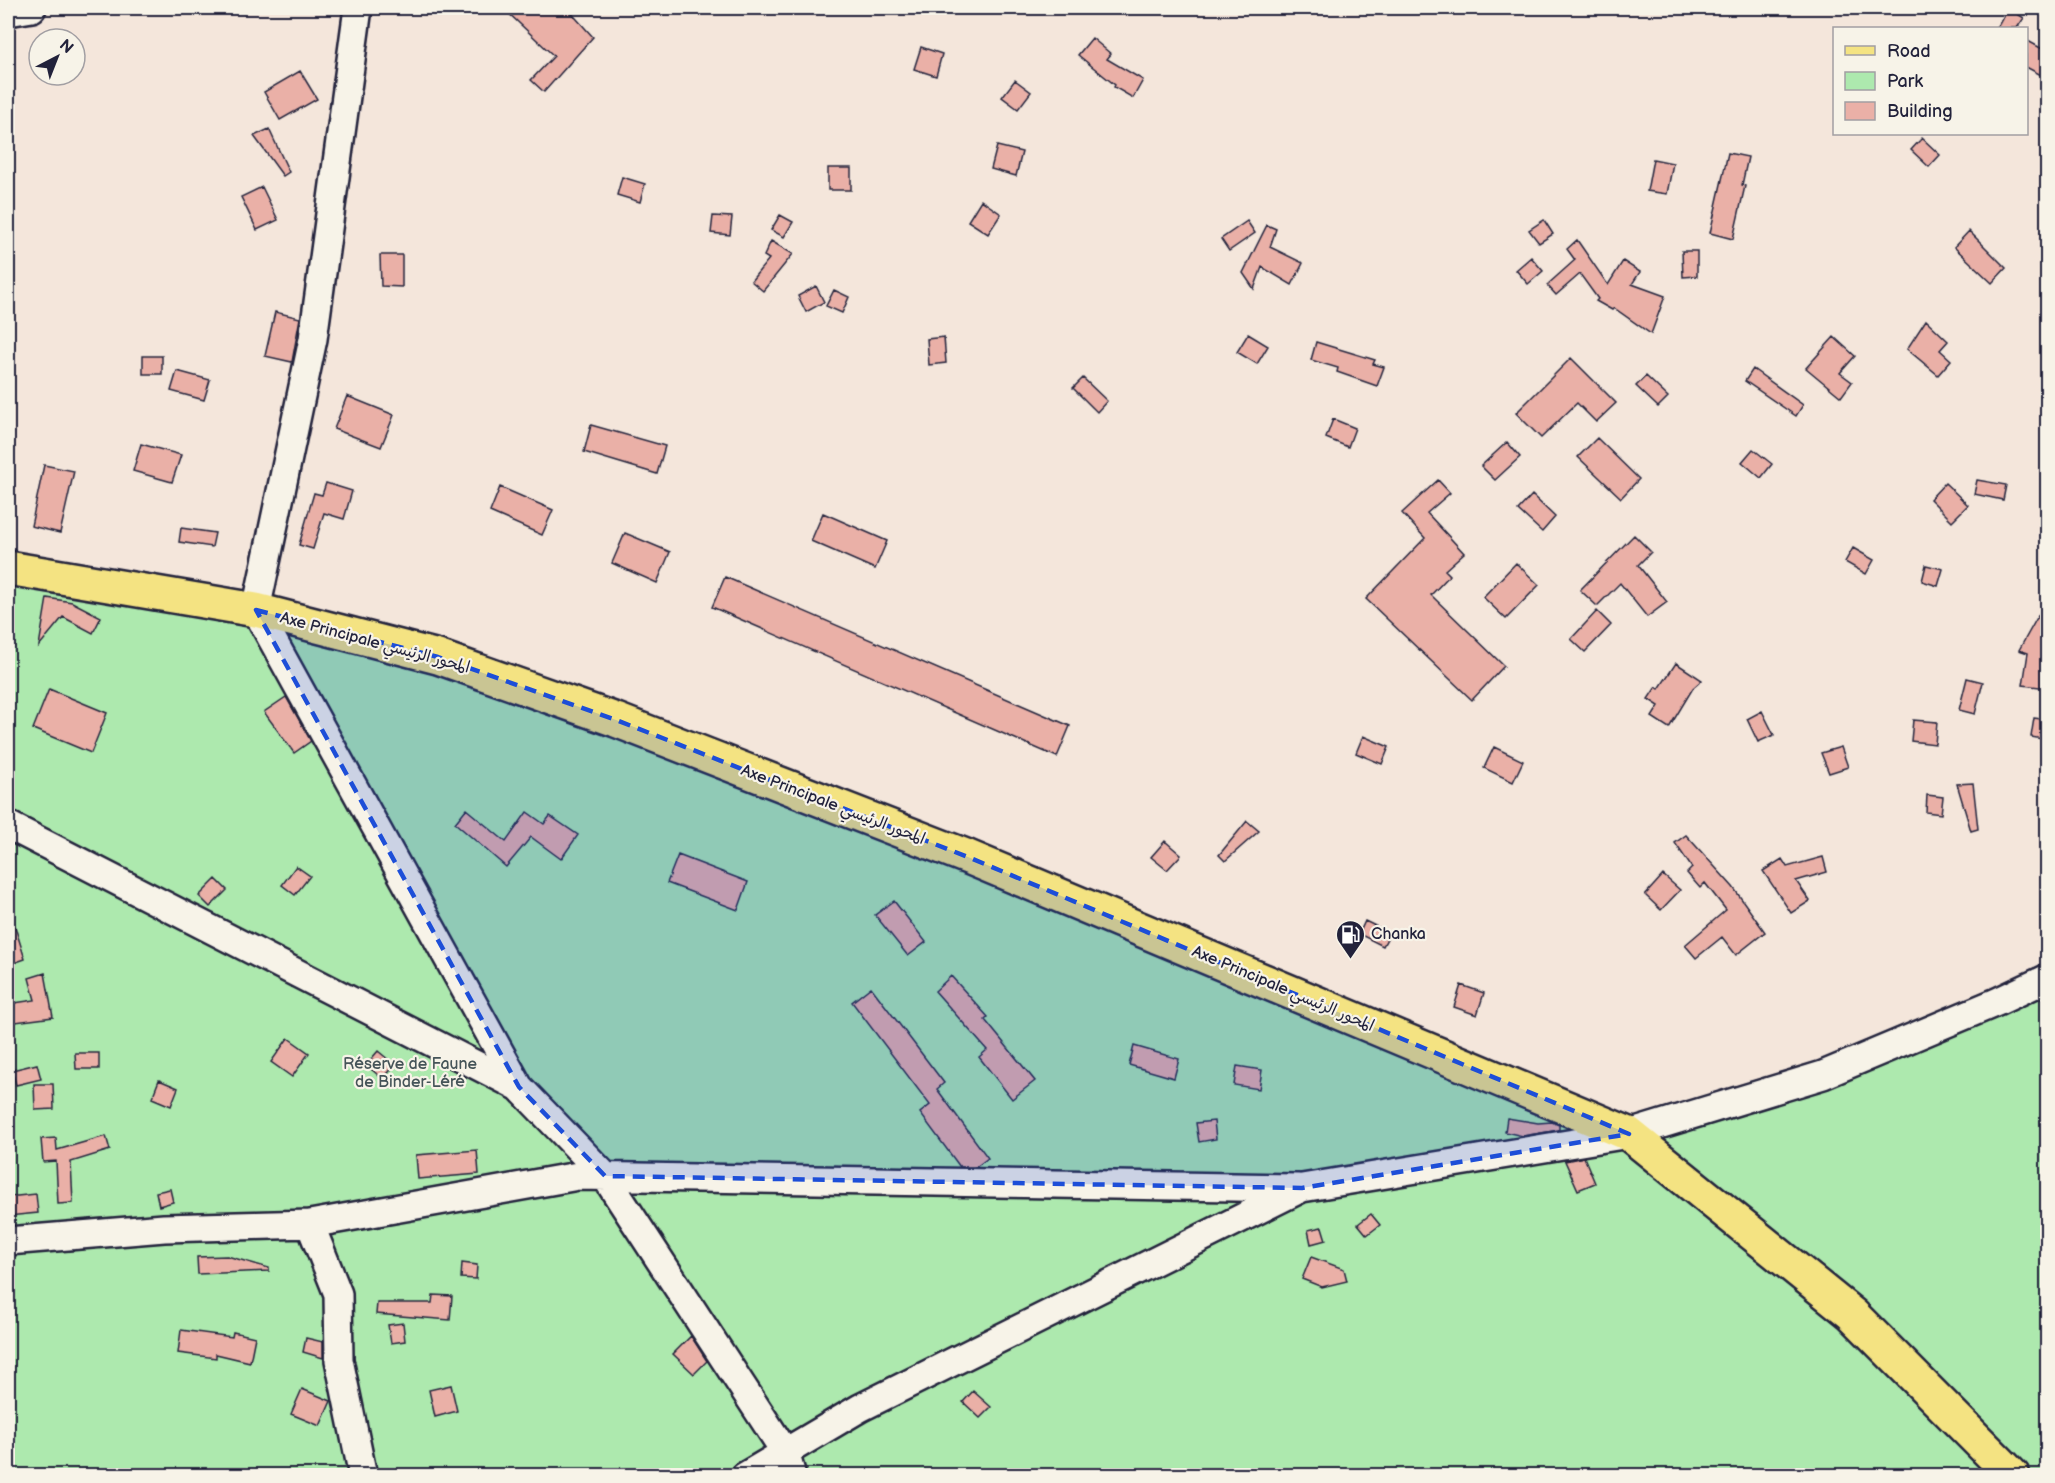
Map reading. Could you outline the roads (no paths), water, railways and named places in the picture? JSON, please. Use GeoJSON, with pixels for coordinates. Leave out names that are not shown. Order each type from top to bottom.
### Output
{"type":"FeatureCollection","features":[{"type":"Feature","properties":{"kind":"main road","name":"Axe Principale المحور الرئيسي"},"geometry":{"type":"LineString","coordinates":[[8,568],[256,610],[438,657],[616,720],[968,857],[1629,1134],[1852,1314],[2013,1476]]}},
{"type":"Feature","properties":{"kind":"street"},"geometry":{"type":"LineString","coordinates":[[8,12],[32,8]]}},
{"type":"Feature","properties":{"kind":"street"},"geometry":{"type":"LineString","coordinates":[[358,8],[313,339],[256,610],[519,1087],[605,1176],[789,1464]]}},
{"type":"Feature","properties":{"kind":"street"},"geometry":{"type":"LineString","coordinates":[[8,825],[519,1087]]}},
{"type":"Feature","properties":{"kind":"street"},"geometry":{"type":"LineString","coordinates":[[8,1240],[165,1228],[310,1224],[578,1176],[1302,1188],[1629,1134],[1823,1075],[1997,1002],[2048,978]]}},
{"type":"Feature","properties":{"kind":"street"},"geometry":{"type":"LineString","coordinates":[[745,1476],[789,1464],[860,1408],[1302,1188]]}},
{"type":"Feature","properties":{"kind":"street"},"geometry":{"type":"LineString","coordinates":[[310,1224],[338,1294],[339,1360],[363,1476]]}},
{"type":"Feature","properties":{"kind":"place","name":"Chanka"},"geometry":{"type":"Point","coordinates":[1350,960]}},
{"type":"Feature","properties":{"kind":"park label","name":"Réserve de Faune de Binder-Léré"},"geometry":{"type":"Point","coordinates":[410,1073]}}]}
